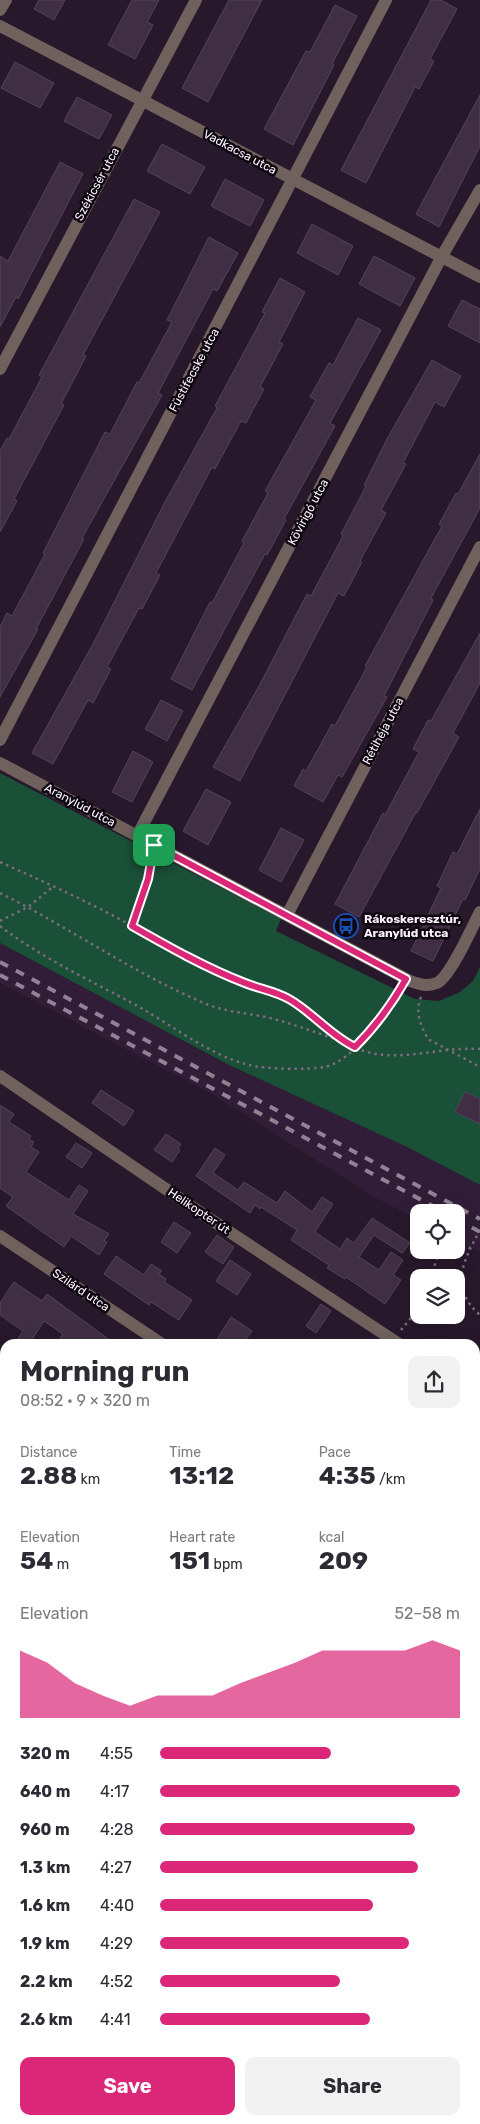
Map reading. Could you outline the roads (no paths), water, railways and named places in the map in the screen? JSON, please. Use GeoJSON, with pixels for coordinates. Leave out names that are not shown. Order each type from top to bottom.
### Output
{"type":"FeatureCollection","features":[{"type":"Feature","properties":{"kind":"street"},"geometry":{"type":"LineString","coordinates":[[0,10],[6,0]]}},
{"type":"Feature","properties":{"kind":"street","name":"Székicsér utca"},"geometry":{"type":"LineString","coordinates":[[0,368],[196,0]]}},
{"type":"Feature","properties":{"kind":"street","name":"Füstifecske utca"},"geometry":{"type":"LineString","coordinates":[[0,740],[294,180],[386,0]]}},
{"type":"Feature","properties":{"kind":"street","name":"Vadkacsa utca"},"geometry":{"type":"LineString","coordinates":[[0,26],[480,277]]}},
{"type":"Feature","properties":{"kind":"street","name":"Kövirigó utca"},"geometry":{"type":"LineString","coordinates":[[138,836],[442,256],[480,190]]}},
{"type":"Feature","properties":{"kind":"street","name":"Rétihéja utca"},"geometry":{"type":"LineString","coordinates":[[287,915],[480,547]]}},
{"type":"Feature","properties":{"kind":"street","name":"Aranylúd utca"},"geometry":{"type":"LineString","coordinates":[[0,763],[406,979],[426,985],[438,982],[452,965],[480,912]]}},
{"type":"Feature","properties":{"kind":"street","name":"Helikopter út"},"geometry":{"type":"LineString","coordinates":[[0,1076],[399,1338]]}},
{"type":"Feature","properties":{"kind":"street","name":"Szilárd utca"},"geometry":{"type":"LineString","coordinates":[[0,1236],[154,1339]]}},
{"type":"Feature","properties":{"kind":"railway"},"geometry":{"type":"LineString","coordinates":[[0,962],[480,1219]]}},
{"type":"Feature","properties":{"kind":"railway"},"geometry":{"type":"LineString","coordinates":[[0,975],[429,1204]]}},
{"type":"Feature","properties":{"kind":"railway"},"geometry":{"type":"LineString","coordinates":[[465,1224],[480,1232]]}},
{"type":"Feature","properties":{"kind":"place","name":"Rákoskeresztúr, Aranylúd utca"},"geometry":{"type":"Point","coordinates":[346,926]}}]}
